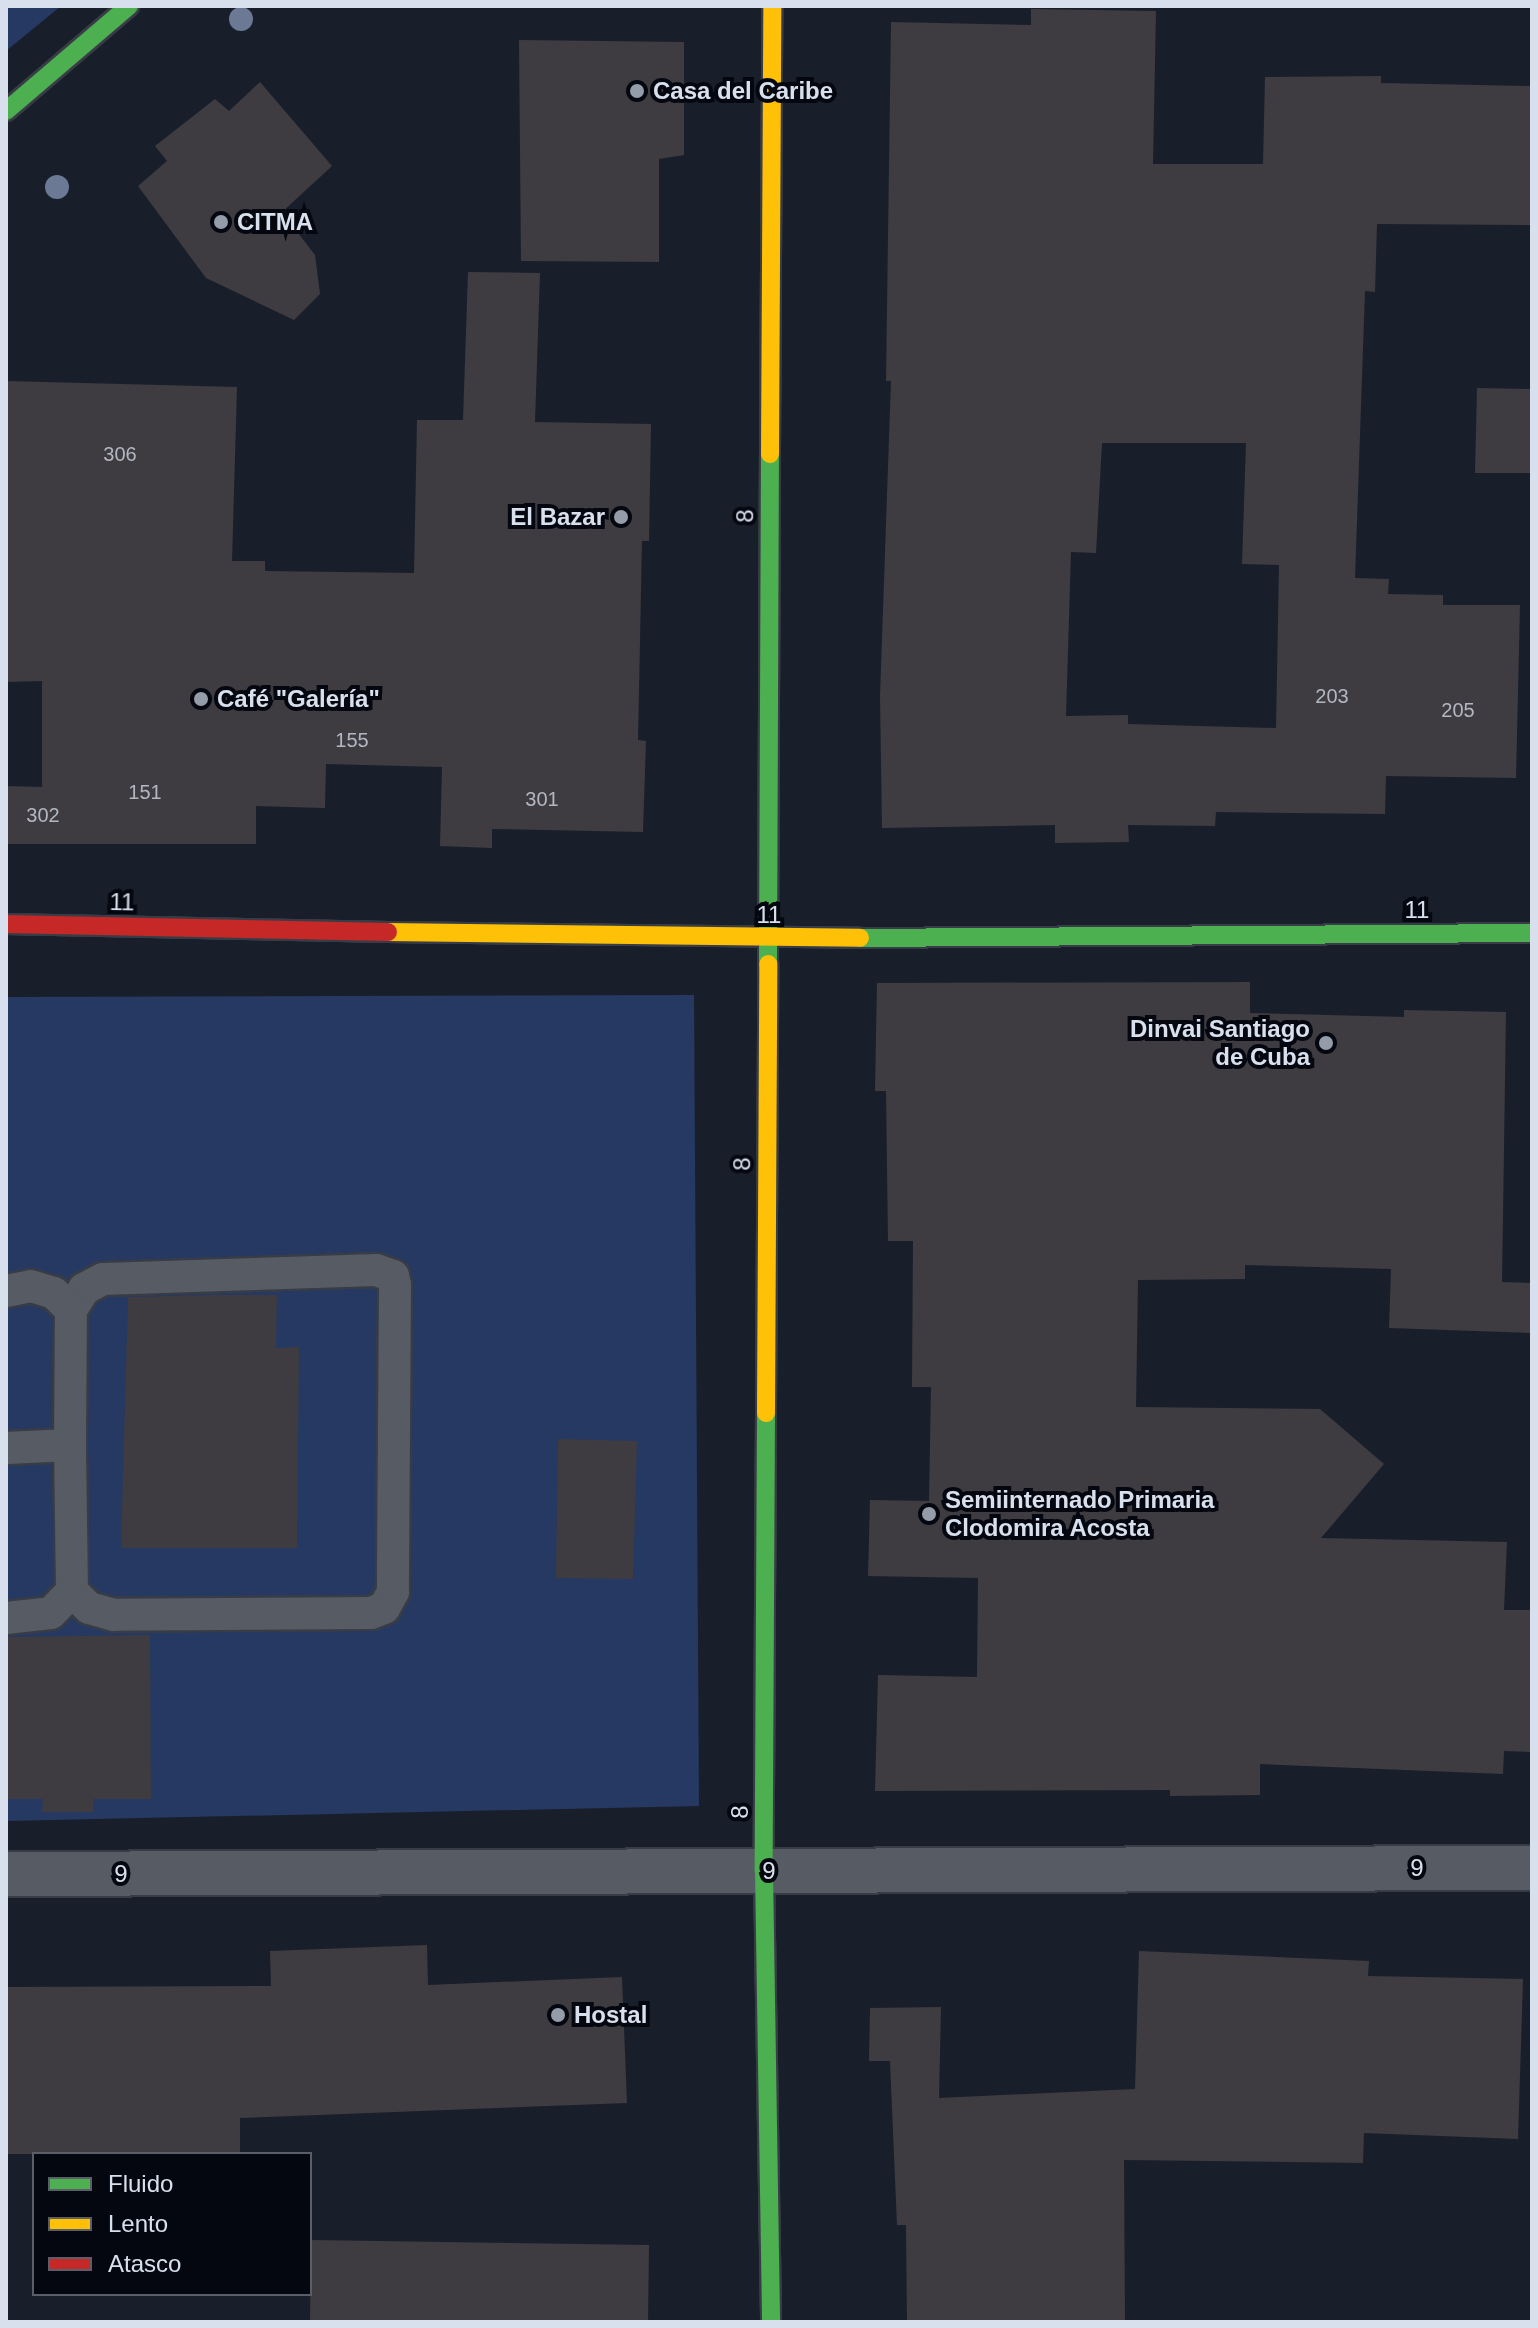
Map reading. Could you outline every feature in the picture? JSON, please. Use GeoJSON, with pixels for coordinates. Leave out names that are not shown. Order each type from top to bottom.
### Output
{"type":"FeatureCollection","features":[{"type":"Feature","properties":{"kind":"street"},"geometry":{"type":"LineString","coordinates":[[6,111],[129,6]]}},
{"type":"Feature","properties":{"kind":"street","name":"8"},"geometry":{"type":"LineString","coordinates":[[771,2322],[764,1871],[772,6]]}},
{"type":"Feature","properties":{"kind":"street","name":"11"},"geometry":{"type":"LineString","coordinates":[[6,924],[767,939],[1532,933]]}},
{"type":"Feature","properties":{"kind":"street","name":"9"},"geometry":{"type":"LineString","coordinates":[[6,1874],[1532,1868]]}},
{"type":"Feature","properties":{"kind":"lane"},"geometry":{"type":"LineString","coordinates":[[376,1270],[393,1276],[393,1592],[384,1608],[371,1613],[114,1615],[89,1608],[72,1591],[70,1445],[71,1310],[84,1289],[103,1279],[376,1270]]}},
{"type":"Feature","properties":{"kind":"lane"},"geometry":{"type":"LineString","coordinates":[[6,1291],[31,1286],[54,1293],[71,1310]]}},
{"type":"Feature","properties":{"kind":"lane"},"geometry":{"type":"LineString","coordinates":[[6,1448],[70,1445]]}},
{"type":"Feature","properties":{"kind":"lane"},"geometry":{"type":"LineString","coordinates":[[6,1618],[51,1613],[72,1591]]}},
{"type":"Feature","properties":{"kind":"shaded area"},"geometry":{"type":"Polygon","coordinates":[[[6,6],[61,6],[6,51],[6,6]]]}},
{"type":"Feature","properties":{"kind":"shaded area"},"geometry":{"type":"Polygon","coordinates":[[[694,995],[699,1806],[6,1821],[6,997],[694,995]]]}},
{"type":"Feature","properties":{"kind":"building"},"geometry":{"type":"Polygon","coordinates":[[[1031,9],[1156,11],[1153,164],[1263,164],[1265,77],[1381,76],[1381,83],[1532,86],[1532,225],[1377,224],[1375,292],[1365,291],[1355,578],[1389,579],[1388,594],[1443,595],[1443,605],[1520,605],[1516,778],[1386,776],[1385,814],[1216,812],[1215,826],[1128,825],[1129,842],[1055,843],[1055,825],[882,828],[880,696],[891,381],[886,381],[891,22],[1031,25],[1031,9]],[[1102,443],[1096,553],[1071,552],[1066,716],[1128,715],[1128,724],[1276,728],[1279,565],[1242,564],[1246,443],[1102,443]]]}},
{"type":"Feature","properties":{"kind":"building"},"geometry":{"type":"Polygon","coordinates":[[[519,40],[684,42],[684,155],[659,159],[659,262],[521,261],[519,40]]]}},
{"type":"Feature","properties":{"kind":"building"},"geometry":{"type":"Polygon","coordinates":[[[260,82],[332,166],[282,212],[315,255],[320,294],[294,320],[206,278],[138,186],[167,161],[155,146],[215,99],[229,111],[260,82]]]}},
{"type":"Feature","properties":{"kind":"building"},"geometry":{"type":"Polygon","coordinates":[[[468,272],[540,273],[535,422],[651,424],[649,541],[642,541],[638,740],[646,741],[643,832],[492,829],[492,848],[440,846],[442,767],[326,764],[325,808],[256,806],[256,844],[6,844],[6,786],[42,787],[42,681],[6,682],[6,381],[237,387],[232,561],[265,561],[265,571],[414,573],[417,420],[463,420],[468,272]]]}},
{"type":"Feature","properties":{"kind":"building"},"geometry":{"type":"Polygon","coordinates":[[[1477,388],[1532,389],[1532,473],[1475,473],[1477,388]]]}},
{"type":"Feature","properties":{"kind":"building"},"geometry":{"type":"Polygon","coordinates":[[[1250,982],[1250,1013],[1404,1017],[1404,1010],[1506,1012],[1502,1282],[1532,1283],[1532,1333],[1389,1328],[1391,1269],[1245,1265],[1245,1279],[1138,1280],[1136,1407],[1320,1409],[1384,1464],[1321,1538],[1507,1542],[1504,1610],[1532,1610],[1532,1752],[1504,1751],[1503,1774],[1260,1764],[1260,1795],[1170,1796],[1170,1790],[875,1791],[878,1675],[977,1677],[978,1578],[868,1576],[870,1500],[929,1501],[931,1387],[912,1387],[913,1241],[888,1241],[886,1091],[875,1091],[877,983],[1250,982]]]}},
{"type":"Feature","properties":{"kind":"building"},"geometry":{"type":"Polygon","coordinates":[[[277,1295],[276,1348],[299,1347],[297,1548],[121,1548],[128,1297],[277,1295]]]}},
{"type":"Feature","properties":{"kind":"building"},"geometry":{"type":"Polygon","coordinates":[[[558,1439],[637,1441],[633,1579],[556,1578],[558,1439]]]}},
{"type":"Feature","properties":{"kind":"building"},"geometry":{"type":"Polygon","coordinates":[[[150,1635],[151,1799],[93,1799],[93,1812],[42,1812],[43,1799],[6,1799],[6,1637],[150,1635]]]}},
{"type":"Feature","properties":{"kind":"building"},"geometry":{"type":"Polygon","coordinates":[[[427,1945],[428,1985],[622,1977],[627,2103],[240,2118],[240,2152],[6,2154],[6,1987],[271,1986],[270,1951],[427,1945]]]}},
{"type":"Feature","properties":{"kind":"building"},"geometry":{"type":"Polygon","coordinates":[[[1139,1951],[1369,1961],[1368,1976],[1523,1979],[1518,2139],[1364,2133],[1363,2163],[1124,2160],[1125,2322],[907,2322],[906,2225],[897,2225],[890,2061],[869,2061],[870,2008],[941,2007],[939,2098],[1135,2089],[1139,1951]]]}},
{"type":"Feature","properties":{"kind":"building"},"geometry":{"type":"Polygon","coordinates":[[[312,2240],[649,2245],[648,2322],[310,2322],[312,2240]]]}},
{"type":"Feature","properties":{"kind":"traffic: fast"},"geometry":{"type":"LineString","coordinates":[[6,111],[129,6]]}},
{"type":"Feature","properties":{"kind":"traffic: fast"},"geometry":{"type":"LineString","coordinates":[[768,964],[770,454]]}},
{"type":"Feature","properties":{"kind":"traffic: fast"},"geometry":{"type":"LineString","coordinates":[[860,938],[1532,933]]}},
{"type":"Feature","properties":{"kind":"traffic: fast"},"geometry":{"type":"LineString","coordinates":[[766,1413],[764,1871],[771,2322]]}},
{"type":"Feature","properties":{"kind":"traffic: slow"},"geometry":{"type":"LineString","coordinates":[[770,454],[772,6]]}},
{"type":"Feature","properties":{"kind":"traffic: slow"},"geometry":{"type":"LineString","coordinates":[[388,932],[860,938]]}},
{"type":"Feature","properties":{"kind":"traffic: slow"},"geometry":{"type":"LineString","coordinates":[[766,1413],[768,964]]}},
{"type":"Feature","properties":{"kind":"traffic: jam"},"geometry":{"type":"LineString","coordinates":[[6,924],[388,932]]}},
{"type":"Feature","properties":{"kind":"place","name":"Casa del Caribe"},"geometry":{"type":"Point","coordinates":[637,91]}},
{"type":"Feature","properties":{"kind":"place","name":"CITMA"},"geometry":{"type":"Point","coordinates":[221,222]}},
{"type":"Feature","properties":{"kind":"place","name":"El Bazar"},"geometry":{"type":"Point","coordinates":[621,517]}},
{"type":"Feature","properties":{"kind":"place","name":"Café \"Galería\""},"geometry":{"type":"Point","coordinates":[201,699]}},
{"type":"Feature","properties":{"kind":"place","name":"Dinvai Santiago de Cuba"},"geometry":{"type":"Point","coordinates":[1326,1043]}},
{"type":"Feature","properties":{"kind":"place","name":"Semiinternado Primaria Clodomira Acosta"},"geometry":{"type":"Point","coordinates":[929,1514]}},
{"type":"Feature","properties":{"kind":"place","name":"Hostal"},"geometry":{"type":"Point","coordinates":[558,2015]}}]}
